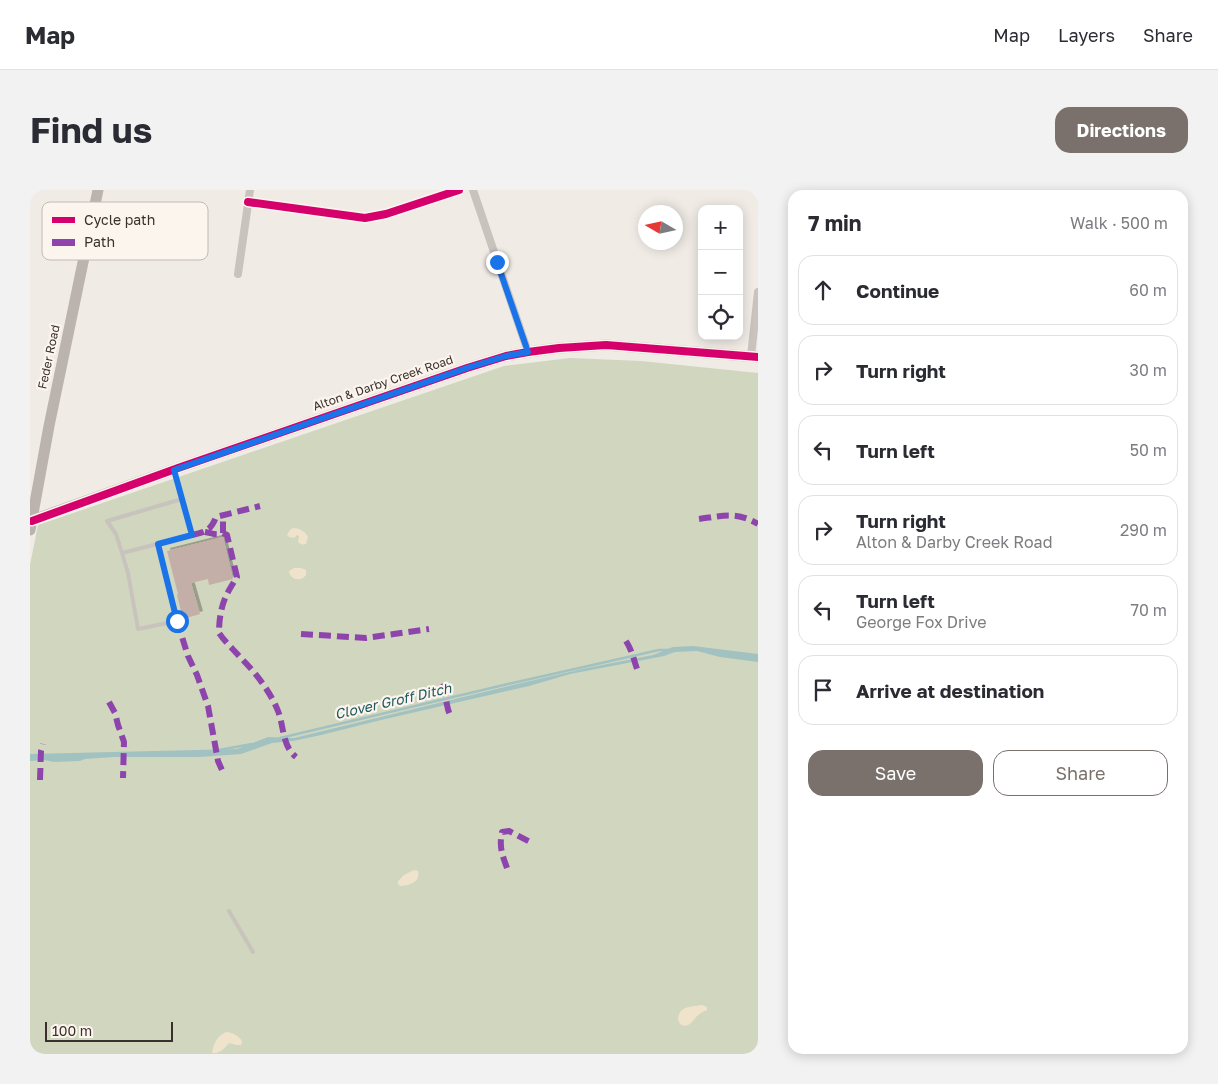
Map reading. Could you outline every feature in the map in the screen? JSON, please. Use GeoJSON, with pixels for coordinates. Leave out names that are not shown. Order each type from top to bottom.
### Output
{"type":"FeatureCollection","features":[{"type":"Feature","properties":{"kind":"street"},"geometry":{"type":"LineString","coordinates":[[238,274],[250,190]]}},
{"type":"Feature","properties":{"kind":"street"},"geometry":{"type":"LineString","coordinates":[[248,202],[365,218],[386,214],[459,190]]}},
{"type":"Feature","properties":{"kind":"street"},"geometry":{"type":"LineString","coordinates":[[473,190],[528,352]]}},
{"type":"Feature","properties":{"kind":"street","name":"Feder Road"},"geometry":{"type":"LineString","coordinates":[[31,524],[52,410],[83,260]]}},
{"type":"Feature","properties":{"kind":"street"},"geometry":{"type":"LineString","coordinates":[[754,357],[758,292]]}},
{"type":"Feature","properties":{"kind":"street","name":"Alton & Darby Creek Road"},"geometry":{"type":"LineString","coordinates":[[31,524],[174,470],[506,356],[559,348],[606,345],[754,357]]}},
{"type":"Feature","properties":{"kind":"lane"},"geometry":{"type":"LineString","coordinates":[[122,554],[192,535],[174,470]]}},
{"type":"Feature","properties":{"kind":"lane"},"geometry":{"type":"LineString","coordinates":[[158,544],[177,621],[138,629],[128,573],[116,534],[107,521],[182,499]]}},
{"type":"Feature","properties":{"kind":"lane"},"geometry":{"type":"LineString","coordinates":[[229,911],[253,952]]}},
{"type":"Feature","properties":{"kind":"green space"},"geometry":{"type":"Polygon","coordinates":[[[570,358],[641,361],[758,373],[758,1054],[30,1054],[30,565],[38,525],[504,366],[570,358]]]}},
{"type":"Feature","properties":{"kind":"sand"},"geometry":{"type":"Polygon","coordinates":[[[293,528],[302,530],[307,535],[306,544],[298,542],[299,536],[297,535],[294,538],[287,535],[293,528]]]}},
{"type":"Feature","properties":{"kind":"sand"},"geometry":{"type":"Polygon","coordinates":[[[294,568],[306,570],[306,575],[301,579],[294,578],[289,571],[294,568]]]}},
{"type":"Feature","properties":{"kind":"sand"},"geometry":{"type":"Polygon","coordinates":[[[414,870],[418,871],[418,878],[414,883],[400,886],[398,884],[398,881],[404,875],[414,870]]]}},
{"type":"Feature","properties":{"kind":"sand"},"geometry":{"type":"Polygon","coordinates":[[[702,1005],[707,1007],[707,1010],[699,1014],[688,1025],[680,1024],[678,1018],[682,1010],[702,1005]]]}},
{"type":"Feature","properties":{"kind":"sand"},"geometry":{"type":"Polygon","coordinates":[[[226,1032],[239,1037],[242,1041],[241,1045],[229,1043],[220,1052],[212,1053],[216,1040],[226,1032]]]}},
{"type":"Feature","properties":{"kind":"water"},"geometry":{"type":"Polygon","coordinates":[[[693,646],[758,654],[758,662],[720,657],[697,651],[675,652],[664,656],[570,674],[529,686],[321,735],[272,743],[241,754],[200,757],[115,757],[54,762],[44,760],[30,761],[30,754],[237,749],[268,737],[294,738],[513,685],[653,655],[673,647],[693,646]]]}},
{"type":"Feature","properties":{"kind":"building"},"geometry":{"type":"Polygon","coordinates":[[[223,537],[233,579],[209,585],[208,579],[191,583],[200,614],[183,619],[167,551],[223,537]]]}},
{"type":"Feature","properties":{"kind":"waterway","name":"Clover Groff Ditch"},"geometry":{"type":"LineString","coordinates":[[280,738],[508,684],[659,650],[669,650]]}},
{"type":"Feature","properties":{"kind":"waterway","name":"Clover Groff Ditch"},"geometry":{"type":"LineString","coordinates":[[219,750],[252,744]]}},
{"type":"Feature","properties":{"kind":"marked path"},"geometry":{"type":"LineString","coordinates":[[192,535],[207,530],[216,517],[260,506]]}},
{"type":"Feature","properties":{"kind":"marked path"},"geometry":{"type":"LineString","coordinates":[[205,532],[223,533],[223,516]]}},
{"type":"Feature","properties":{"kind":"marked path"},"geometry":{"type":"LineString","coordinates":[[699,519],[736,516],[758,524]]}},
{"type":"Feature","properties":{"kind":"marked path"},"geometry":{"type":"LineString","coordinates":[[223,533],[227,535],[237,577],[223,603],[219,633],[262,682],[278,711],[288,747],[296,757]]}},
{"type":"Feature","properties":{"kind":"marked path"},"geometry":{"type":"LineString","coordinates":[[177,621],[188,656],[208,706],[218,761],[222,770]]}},
{"type":"Feature","properties":{"kind":"marked path"},"geometry":{"type":"LineString","coordinates":[[301,634],[366,638],[429,629]]}},
{"type":"Feature","properties":{"kind":"marked path"},"geometry":{"type":"LineString","coordinates":[[626,641],[639,674]]}},
{"type":"Feature","properties":{"kind":"marked path"},"geometry":{"type":"LineString","coordinates":[[440,685],[451,717]]}},
{"type":"Feature","properties":{"kind":"marked path"},"geometry":{"type":"LineString","coordinates":[[109,702],[115,713],[124,742],[123,778]]}},
{"type":"Feature","properties":{"kind":"marked path"},"geometry":{"type":"LineString","coordinates":[[40,780],[43,744]]}},
{"type":"Feature","properties":{"kind":"marked path"},"geometry":{"type":"LineString","coordinates":[[507,868],[502,850],[502,832],[509,831],[532,843]]}},
{"type":"Feature","properties":{"kind":"cycle path"},"geometry":{"type":"LineString","coordinates":[[248,202],[365,218],[386,214],[459,190]]}},
{"type":"Feature","properties":{"kind":"cycle path"},"geometry":{"type":"LineString","coordinates":[[32,521],[178,468],[506,356],[559,348],[606,345],[758,357]]}},
{"type":"Feature","properties":{"kind":"route"},"geometry":{"type":"LineString","coordinates":[[177,621],[158,544],[192,535],[174,470],[467,368],[506,356],[528,352],[497,262]]}}]}
